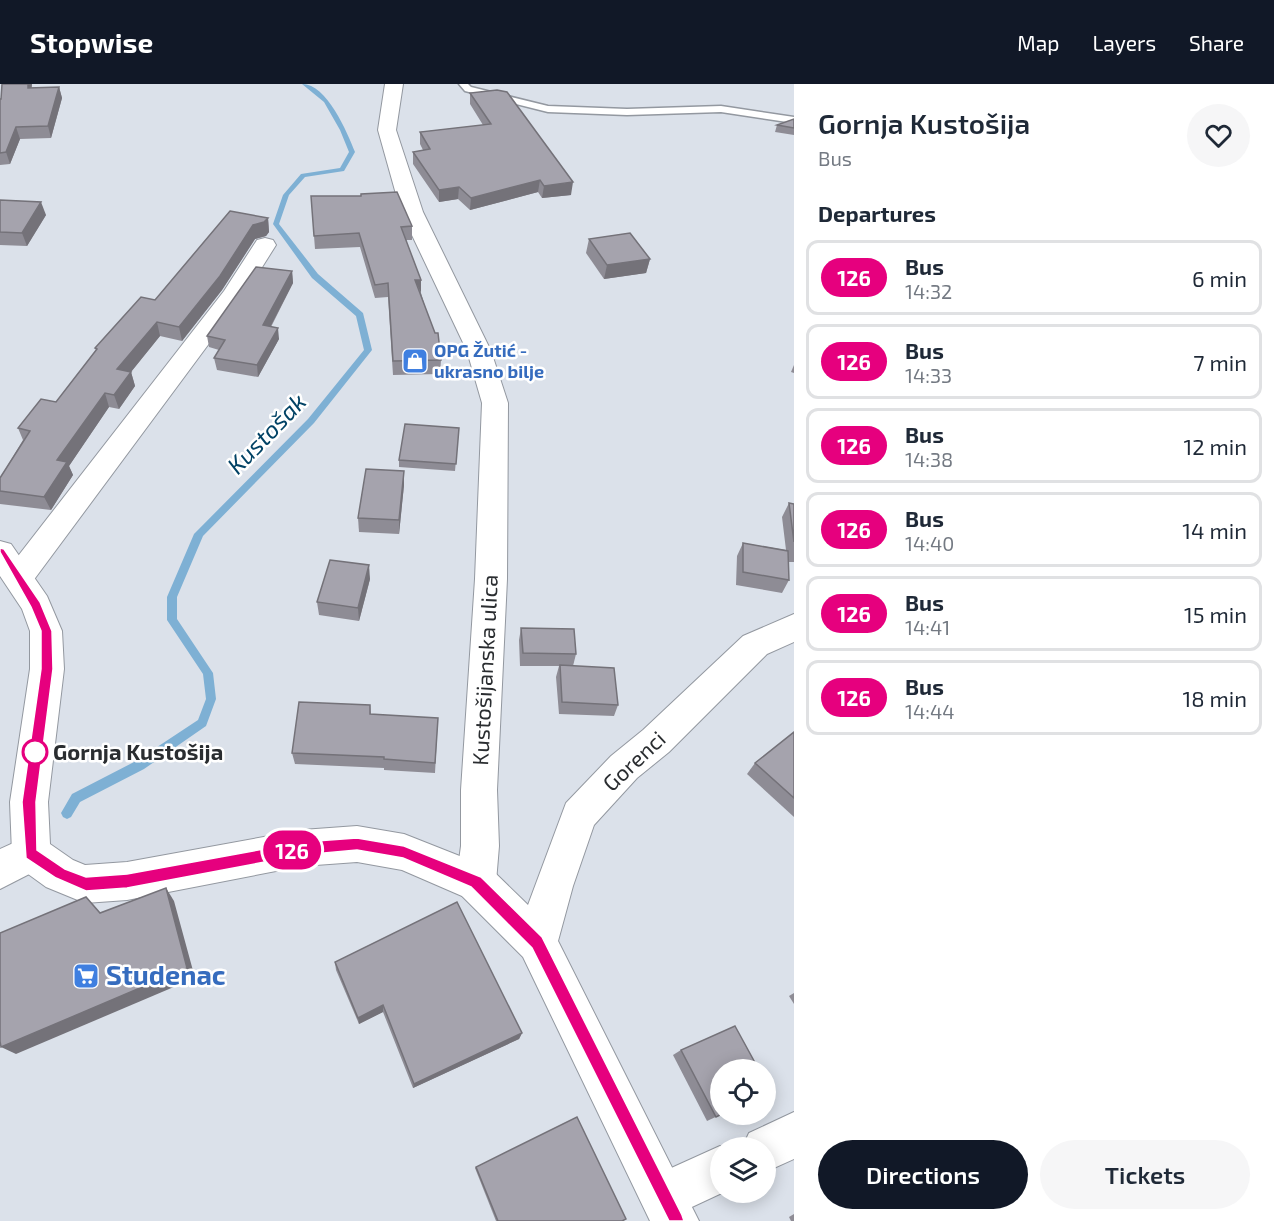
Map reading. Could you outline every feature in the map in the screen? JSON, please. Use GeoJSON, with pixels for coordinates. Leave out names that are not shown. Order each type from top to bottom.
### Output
{"type":"FeatureCollection","features":[{"type":"Feature","properties":{"kind":"street","name":"Kustošijanska ulica"},"geometry":{"type":"LineString","coordinates":[[394,84],[387,129],[412,212],[479,351],[495,403],[490,579],[478,790],[480,846],[476,882]]}},
{"type":"Feature","properties":{"kind":"street"},"geometry":{"type":"LineString","coordinates":[[265,245],[234,294],[9,565],[36,605],[46,631],[47,669],[29,802],[15,861],[60,873],[86,884],[127,881],[302,848],[357,844],[404,852],[476,882],[537,943],[670,1209],[710,1178]]}},
{"type":"Feature","properties":{"kind":"street","name":"Gorenci"},"geometry":{"type":"LineString","coordinates":[[537,943],[553,886],[579,815],[624,767],[656,741],[756,645],[794,627]]}},
{"type":"Feature","properties":{"kind":"street"},"geometry":{"type":"LineString","coordinates":[[776,1144],[794,1135]]}},
{"type":"Feature","properties":{"kind":"lane"},"geometry":{"type":"LineString","coordinates":[[463,84],[468,89],[548,109],[627,112],[721,109],[794,120]]}},
{"type":"Feature","properties":{"kind":"building"},"geometry":{"type":"Polygon","coordinates":[[[2,84],[28,84],[28,88],[59,87],[48,126],[16,127],[6,152],[0,153],[0,99],[2,84]]]}},
{"type":"Feature","properties":{"kind":"building"},"geometry":{"type":"Polygon","coordinates":[[[497,90],[507,92],[573,182],[544,186],[540,180],[471,198],[459,187],[439,190],[413,152],[430,149],[420,132],[491,124],[470,93],[497,90]]]}},
{"type":"Feature","properties":{"kind":"building"},"geometry":{"type":"Polygon","coordinates":[[[794,119],[794,128],[777,125],[794,119]]]}},
{"type":"Feature","properties":{"kind":"building"},"geometry":{"type":"Polygon","coordinates":[[[397,192],[412,226],[401,227],[421,280],[415,280],[435,333],[438,333],[441,360],[393,361],[388,283],[375,285],[359,233],[314,236],[311,196],[361,196],[361,194],[397,192]]]}},
{"type":"Feature","properties":{"kind":"building"},"geometry":{"type":"Polygon","coordinates":[[[0,200],[41,202],[22,233],[0,232],[0,200]]]}},
{"type":"Feature","properties":{"kind":"building"},"geometry":{"type":"Polygon","coordinates":[[[230,211],[268,218],[264,222],[253,225],[220,276],[179,327],[157,322],[117,369],[131,372],[114,395],[105,393],[57,460],[67,462],[44,497],[0,491],[0,478],[30,431],[18,428],[41,399],[56,402],[97,349],[95,348],[141,297],[155,300],[230,211]]]}},
{"type":"Feature","properties":{"kind":"building"},"geometry":{"type":"Polygon","coordinates":[[[630,233],[650,259],[607,265],[589,239],[630,233]]]}},
{"type":"Feature","properties":{"kind":"building"},"geometry":{"type":"Polygon","coordinates":[[[256,267],[292,271],[263,325],[278,328],[257,365],[214,358],[225,340],[207,336],[256,267]]]}},
{"type":"Feature","properties":{"kind":"building"},"geometry":{"type":"Polygon","coordinates":[[[405,424],[459,428],[456,464],[399,460],[405,424]]]}},
{"type":"Feature","properties":{"kind":"building"},"geometry":{"type":"Polygon","coordinates":[[[366,469],[404,471],[399,520],[358,518],[366,469]]]}},
{"type":"Feature","properties":{"kind":"building"},"geometry":{"type":"Polygon","coordinates":[[[789,503],[794,504],[794,542],[789,503]]]}},
{"type":"Feature","properties":{"kind":"building"},"geometry":{"type":"Polygon","coordinates":[[[743,543],[788,551],[789,580],[743,572],[743,543]]]}},
{"type":"Feature","properties":{"kind":"building"},"geometry":{"type":"Polygon","coordinates":[[[330,560],[369,565],[358,608],[317,602],[330,560]]]}},
{"type":"Feature","properties":{"kind":"building"},"geometry":{"type":"Polygon","coordinates":[[[521,628],[574,629],[576,654],[523,653],[521,628]]]}},
{"type":"Feature","properties":{"kind":"building"},"geometry":{"type":"Polygon","coordinates":[[[560,665],[614,668],[618,705],[562,702],[560,665]]]}},
{"type":"Feature","properties":{"kind":"building"},"geometry":{"type":"Polygon","coordinates":[[[299,702],[370,705],[370,714],[438,718],[435,763],[384,759],[384,757],[292,753],[299,702]]]}},
{"type":"Feature","properties":{"kind":"building"},"geometry":{"type":"Polygon","coordinates":[[[794,732],[794,798],[755,763],[794,732]]]}},
{"type":"Feature","properties":{"kind":"building"},"geometry":{"type":"Polygon","coordinates":[[[166,888],[187,968],[1,1047],[0,933],[86,897],[100,913],[166,888]]]}},
{"type":"Feature","properties":{"kind":"building"},"geometry":{"type":"Polygon","coordinates":[[[457,902],[522,1033],[414,1084],[383,1005],[358,1018],[335,962],[457,902]]]}},
{"type":"Feature","properties":{"kind":"building"},"geometry":{"type":"Polygon","coordinates":[[[735,1026],[753,1059],[710,1059],[710,1106],[681,1050],[735,1026]]]}},
{"type":"Feature","properties":{"kind":"building"},"geometry":{"type":"Polygon","coordinates":[[[577,1117],[626,1219],[622,1221],[498,1221],[476,1167],[577,1117]]]}},
{"type":"Feature","properties":{"kind":"waterway","name":"Kustošak"},"geometry":{"type":"LineString","coordinates":[[67,813],[76,798],[140,765],[202,723],[211,699],[208,673],[172,620],[172,597],[199,534],[311,421],[368,350],[360,315],[315,276],[276,224],[286,195],[303,175],[342,170],[352,152],[343,130],[326,101],[305,84]]}},
{"type":"Feature","properties":{"kind":"bus line","name":"126"},"geometry":{"type":"LineString","coordinates":[[0,552],[36,605],[46,631],[47,669],[29,802],[31,853],[60,873],[86,884],[127,881],[302,848],[357,844],[404,852],[476,882],[537,943],[676,1221]]}},
{"type":"Feature","properties":{"kind":"place","name":"OPG Žutić - ukrasno bilje"},"geometry":{"type":"Point","coordinates":[415,361]}},
{"type":"Feature","properties":{"kind":"place","name":"Gornja Kustošija"},"geometry":{"type":"Point","coordinates":[35,752]}},
{"type":"Feature","properties":{"kind":"place","name":"Studenac"},"geometry":{"type":"Point","coordinates":[86,976]}}]}
